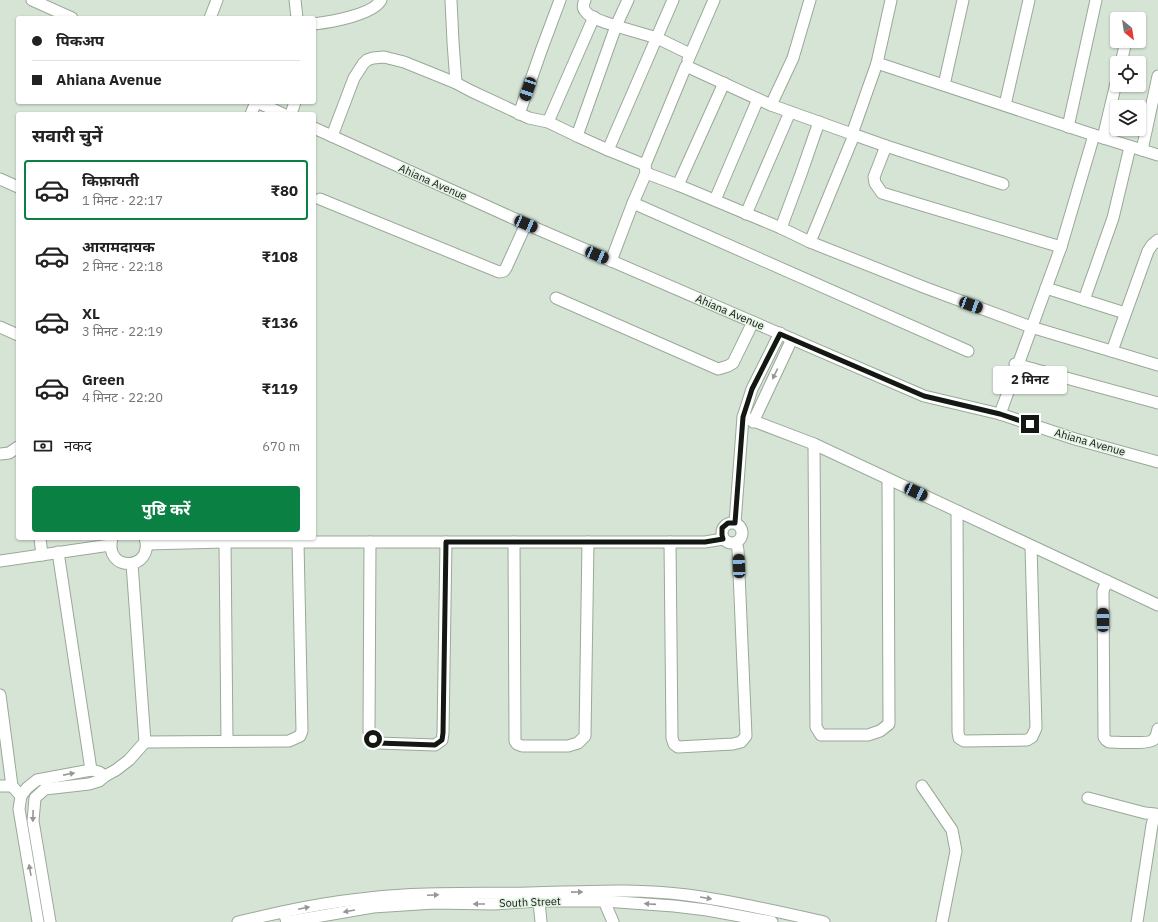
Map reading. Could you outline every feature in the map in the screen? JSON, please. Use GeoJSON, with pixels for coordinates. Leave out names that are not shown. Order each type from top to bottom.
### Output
{"type":"FeatureCollection","features":[{"type":"Feature","properties":{"kind":"street"},"geometry":{"type":"LineString","coordinates":[[32,0],[67,16]]}},
{"type":"Feature","properties":{"kind":"street"},"geometry":{"type":"LineString","coordinates":[[57,12],[58,0]]}},
{"type":"Feature","properties":{"kind":"street"},"geometry":{"type":"LineString","coordinates":[[211,16],[217,0]]}},
{"type":"Feature","properties":{"kind":"street"},"geometry":{"type":"LineString","coordinates":[[295,0],[297,16]]}},
{"type":"Feature","properties":{"kind":"street"},"geometry":{"type":"LineString","coordinates":[[316,24],[334,22],[357,15],[375,7],[381,0]]}},
{"type":"Feature","properties":{"kind":"street"},"geometry":{"type":"LineString","coordinates":[[451,0],[456,83]]}},
{"type":"Feature","properties":{"kind":"street"},"geometry":{"type":"LineString","coordinates":[[519,114],[560,0]]}},
{"type":"Feature","properties":{"kind":"street"},"geometry":{"type":"LineString","coordinates":[[577,136],[616,26],[628,0]]}},
{"type":"Feature","properties":{"kind":"street"},"geometry":{"type":"LineString","coordinates":[[608,150],[673,0]]}},
{"type":"Feature","properties":{"kind":"street"},"geometry":{"type":"LineString","coordinates":[[611,261],[690,54],[714,0]]}},
{"type":"Feature","properties":{"kind":"street"},"geometry":{"type":"LineString","coordinates":[[771,105],[793,58],[810,0]]}},
{"type":"Feature","properties":{"kind":"street"},"geometry":{"type":"LineString","coordinates":[[810,242],[853,134],[877,63],[891,0]]}},
{"type":"Feature","properties":{"kind":"street"},"geometry":{"type":"LineString","coordinates":[[944,85],[963,0]]}},
{"type":"Feature","properties":{"kind":"street"},"geometry":{"type":"LineString","coordinates":[[1004,105],[1029,0]]}},
{"type":"Feature","properties":{"kind":"street"},"geometry":{"type":"LineString","coordinates":[[1068,127],[1096,0]]}},
{"type":"Feature","properties":{"kind":"street"},"geometry":{"type":"LineString","coordinates":[[582,1],[585,12],[594,17],[616,26],[657,38],[690,54]]}},
{"type":"Feature","properties":{"kind":"street"},"geometry":{"type":"LineString","coordinates":[[548,122],[594,17]]}},
{"type":"Feature","properties":{"kind":"street"},"geometry":{"type":"LineString","coordinates":[[332,136],[354,78],[363,64],[367,60],[384,57],[404,62],[456,83],[519,114],[548,122],[678,185],[810,242],[926,288],[1031,327],[1158,364]]}},
{"type":"Feature","properties":{"kind":"street"},"geometry":{"type":"LineString","coordinates":[[877,63],[1068,127],[1158,155]]}},
{"type":"Feature","properties":{"kind":"street"},"geometry":{"type":"LineString","coordinates":[[686,66],[771,105],[886,146],[1003,184]]}},
{"type":"Feature","properties":{"kind":"street"},"geometry":{"type":"LineString","coordinates":[[1142,150],[1158,76]]}},
{"type":"Feature","properties":{"kind":"street"},"geometry":{"type":"LineString","coordinates":[[678,185],[724,83]]}},
{"type":"Feature","properties":{"kind":"street"},"geometry":{"type":"LineString","coordinates":[[1000,414],[1016,364],[1061,248],[1113,92]]}},
{"type":"Feature","properties":{"kind":"street"},"geometry":{"type":"LineString","coordinates":[[715,200],[758,99]]}},
{"type":"Feature","properties":{"kind":"street"},"geometry":{"type":"LineString","coordinates":[[262,104],[280,112]]}},
{"type":"Feature","properties":{"kind":"street"},"geometry":{"type":"LineString","coordinates":[[286,112],[293,104]]}},
{"type":"Feature","properties":{"kind":"street"},"geometry":{"type":"LineString","coordinates":[[746,214],[790,112]]}},
{"type":"Feature","properties":{"kind":"street"},"geometry":{"type":"LineString","coordinates":[[780,228],[819,122]]}},
{"type":"Feature","properties":{"kind":"street","name":"Ahiana Avenue"},"geometry":{"type":"LineString","coordinates":[[316,129],[526,224],[924,396],[1000,414],[1075,439],[1158,462]]}},
{"type":"Feature","properties":{"kind":"street"},"geometry":{"type":"LineString","coordinates":[[886,146],[874,177],[875,183],[882,194],[1061,248]]}},
{"type":"Feature","properties":{"kind":"street"},"geometry":{"type":"LineString","coordinates":[[1084,300],[1113,218],[1130,147]]}},
{"type":"Feature","properties":{"kind":"street"},"geometry":{"type":"LineString","coordinates":[[0,179],[16,186]]}},
{"type":"Feature","properties":{"kind":"street"},"geometry":{"type":"LineString","coordinates":[[320,199],[499,272],[504,271],[506,268],[526,224]]}},
{"type":"Feature","properties":{"kind":"street"},"geometry":{"type":"LineString","coordinates":[[633,203],[968,351]]}},
{"type":"Feature","properties":{"kind":"street"},"geometry":{"type":"LineString","coordinates":[[1112,351],[1148,251],[1158,240]]}},
{"type":"Feature","properties":{"kind":"street"},"geometry":{"type":"LineString","coordinates":[[1046,288],[1126,313]]}},
{"type":"Feature","properties":{"kind":"street"},"geometry":{"type":"LineString","coordinates":[[556,298],[718,370],[733,363],[753,322]]}},
{"type":"Feature","properties":{"kind":"street"},"geometry":{"type":"LineString","coordinates":[[0,327],[16,334]]}},
{"type":"Feature","properties":{"kind":"street"},"geometry":{"type":"LineString","coordinates":[[735,523],[752,389],[780,334]]}},
{"type":"Feature","properties":{"kind":"street"},"geometry":{"type":"LineString","coordinates":[[748,419],[792,339]]}},
{"type":"Feature","properties":{"kind":"street"},"geometry":{"type":"LineString","coordinates":[[1016,364],[1158,404]]}},
{"type":"Feature","properties":{"kind":"street"},"geometry":{"type":"LineString","coordinates":[[748,419],[814,444],[1158,605]]}},
{"type":"Feature","properties":{"kind":"street"},"geometry":{"type":"LineString","coordinates":[[814,444],[816,727],[821,735],[868,735],[880,731],[889,724],[888,479]]}},
{"type":"Feature","properties":{"kind":"street"},"geometry":{"type":"LineString","coordinates":[[0,454],[9,453],[16,448]]}},
{"type":"Feature","properties":{"kind":"street"},"geometry":{"type":"LineString","coordinates":[[957,511],[958,732],[959,738],[964,741],[1027,740],[1032,737],[1036,728],[1032,546]]}},
{"type":"Feature","properties":{"kind":"street"},"geometry":{"type":"LineString","coordinates":[[0,561],[111,542],[111,552],[114,558],[125,564],[132,564],[138,562],[143,557],[146,551],[146,541],[705,542],[723,539],[729,543],[736,542],[739,539],[742,532],[741,528],[735,523],[728,523],[722,528],[723,539]]}},
{"type":"Feature","properties":{"kind":"street"},"geometry":{"type":"LineString","coordinates":[[40,540],[42,555]]}},
{"type":"Feature","properties":{"kind":"street"},"geometry":{"type":"LineString","coordinates":[[224,542],[227,742]]}},
{"type":"Feature","properties":{"kind":"street"},"geometry":{"type":"LineString","coordinates":[[145,742],[289,741],[300,736],[302,731],[298,542]]}},
{"type":"Feature","properties":{"kind":"street"},"geometry":{"type":"LineString","coordinates":[[370,542],[368,731],[373,739],[378,743],[435,745],[442,740],[443,733],[446,542]]}},
{"type":"Feature","properties":{"kind":"street"},"geometry":{"type":"LineString","coordinates":[[514,542],[515,741],[517,744],[522,746],[568,746],[578,743],[584,736],[588,542]]}},
{"type":"Feature","properties":{"kind":"street"},"geometry":{"type":"LineString","coordinates":[[670,542],[672,738],[674,744],[678,747],[733,744],[741,742],[746,736],[738,550],[736,542]]}},
{"type":"Feature","properties":{"kind":"street"},"geometry":{"type":"LineString","coordinates":[[58,552],[91,770]]}},
{"type":"Feature","properties":{"kind":"street"},"geometry":{"type":"LineString","coordinates":[[50,922],[33,821],[35,798],[45,788],[89,784],[99,781],[129,760],[145,742],[132,564]]}},
{"type":"Feature","properties":{"kind":"street"},"geometry":{"type":"LineString","coordinates":[[1107,581],[1103,591],[1104,737],[1109,742],[1151,742],[1157,735],[1158,729]]}},
{"type":"Feature","properties":{"kind":"street"},"geometry":{"type":"LineString","coordinates":[[0,695],[12,786],[21,796]]}},
{"type":"Feature","properties":{"kind":"street"},"geometry":{"type":"LineString","coordinates":[[38,922],[19,809],[21,796],[27,788],[37,780],[91,770],[99,772],[105,776]]}},
{"type":"Feature","properties":{"kind":"street"},"geometry":{"type":"LineString","coordinates":[[0,786],[12,786]]}},
{"type":"Feature","properties":{"kind":"street"},"geometry":{"type":"LineString","coordinates":[[922,786],[952,830],[956,851],[942,922]]}},
{"type":"Feature","properties":{"kind":"street"},"geometry":{"type":"LineString","coordinates":[[1088,798],[1145,813],[1156,814],[1152,825],[1137,922]]}},
{"type":"Feature","properties":{"kind":"street"},"geometry":{"type":"LineString","coordinates":[[34,893],[45,891]]}},
{"type":"Feature","properties":{"kind":"street"},"geometry":{"type":"LineString","coordinates":[[238,922],[285,917],[329,902],[370,897],[432,894],[602,896],[654,892],[688,895],[762,908],[824,922]]}},
{"type":"Feature","properties":{"kind":"street"},"geometry":{"type":"LineString","coordinates":[[602,896],[613,922]]}},
{"type":"Feature","properties":{"kind":"street","name":"South Street"},"geometry":{"type":"LineString","coordinates":[[285,917],[373,907],[434,903],[494,904],[602,896],[707,910],[772,922]]}},
{"type":"Feature","properties":{"kind":"street"},"geometry":{"type":"LineString","coordinates":[[540,901],[541,922]]}},
{"type":"Feature","properties":{"kind":"route"},"geometry":{"type":"LineString","coordinates":[[373,739],[378,743],[435,745],[442,740],[446,542],[705,542],[723,539],[721,532],[724,525],[731,522],[735,523],[743,417],[752,389],[780,334],[924,396],[1000,414],[1030,424]]}}]}
